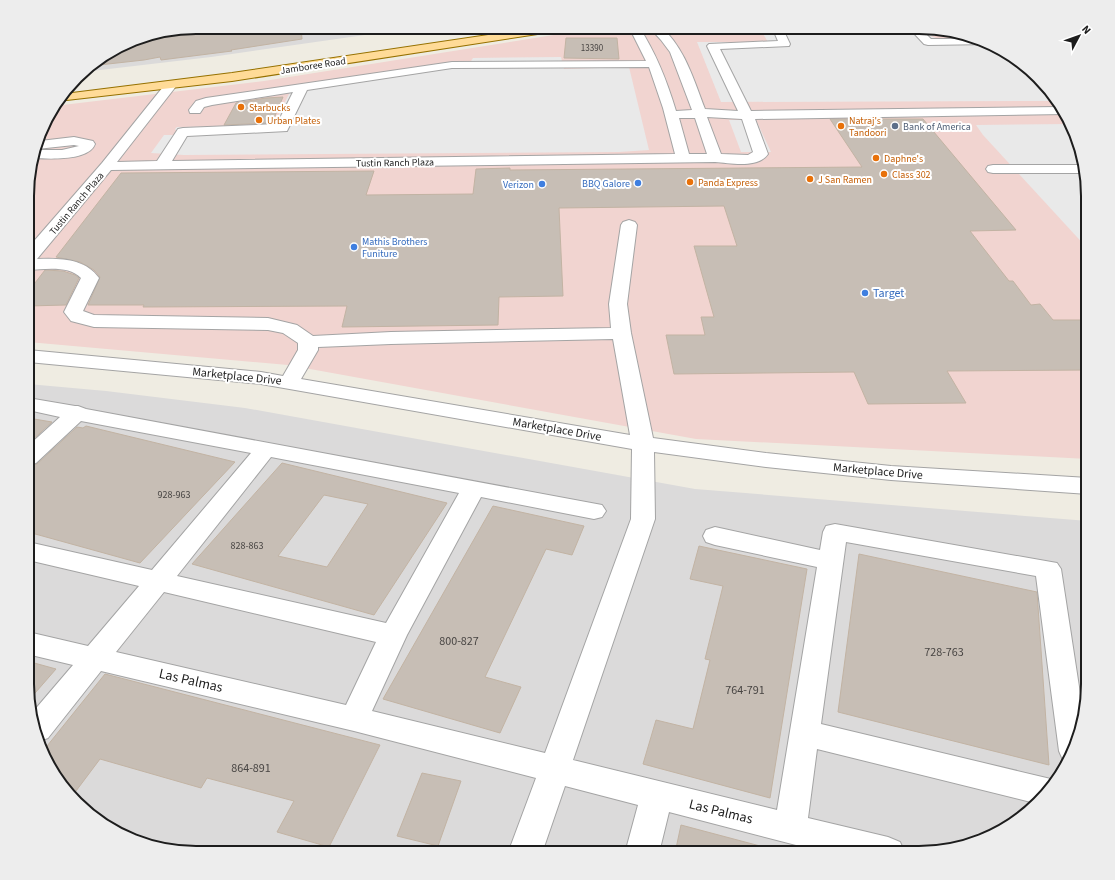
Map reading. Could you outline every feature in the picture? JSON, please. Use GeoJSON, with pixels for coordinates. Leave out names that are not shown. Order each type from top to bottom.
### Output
{"type":"FeatureCollection","features":[{"type":"Feature","properties":{"kind":"main road","name":"Jamboree Road"},"geometry":{"type":"LineString","coordinates":[[69,97],[290,69],[515,34]]}},
{"type":"Feature","properties":{"kind":"street"},"geometry":{"type":"LineString","coordinates":[[638,34],[649,51],[671,115],[683,158]]}},
{"type":"Feature","properties":{"kind":"street"},"geometry":{"type":"LineString","coordinates":[[661,34],[680,61],[715,158]]}},
{"type":"Feature","properties":{"kind":"street"},"geometry":{"type":"LineString","coordinates":[[746,114],[713,46],[785,44],[780,34]]}},
{"type":"Feature","properties":{"kind":"street"},"geometry":{"type":"LineString","coordinates":[[920,34],[928,42],[968,42]]}},
{"type":"Feature","properties":{"kind":"street"},"geometry":{"type":"LineString","coordinates":[[162,165],[183,132],[193,112],[200,104],[210,101],[452,65],[653,64]]}},
{"type":"Feature","properties":{"kind":"street","name":"Tustin Ranch Plaza"},"geometry":{"type":"LineString","coordinates":[[35,244],[107,166],[171,85]]}},
{"type":"Feature","properties":{"kind":"street"},"geometry":{"type":"LineString","coordinates":[[183,132],[282,128],[302,87]]}},
{"type":"Feature","properties":{"kind":"street"},"geometry":{"type":"LineString","coordinates":[[1025,97],[1041,112]]}},
{"type":"Feature","properties":{"kind":"street"},"geometry":{"type":"LineString","coordinates":[[865,100],[875,112]]}},
{"type":"Feature","properties":{"kind":"street"},"geometry":{"type":"LineString","coordinates":[[671,115],[1057,111]]}},
{"type":"Feature","properties":{"kind":"street","name":"Tustin Ranch Plaza"},"geometry":{"type":"LineString","coordinates":[[107,166],[683,158],[750,159],[761,154],[746,114]]}},
{"type":"Feature","properties":{"kind":"street"},"geometry":{"type":"LineString","coordinates":[[40,154],[70,154],[82,151],[88,144],[74,141],[43,144]]}},
{"type":"Feature","properties":{"kind":"street"},"geometry":{"type":"LineString","coordinates":[[993,169],[1079,169]]}},
{"type":"Feature","properties":{"kind":"street"},"geometry":{"type":"LineString","coordinates":[[527,846],[643,519],[644,444],[621,333],[618,304],[629,225]]}},
{"type":"Feature","properties":{"kind":"street"},"geometry":{"type":"LineString","coordinates":[[34,265],[63,265],[80,269],[87,273],[90,278],[73,312],[78,317],[94,321],[278,325],[296,331],[308,342],[391,338],[621,333]]}},
{"type":"Feature","properties":{"kind":"street"},"geometry":{"type":"LineString","coordinates":[[289,382],[308,350],[308,342]]}},
{"type":"Feature","properties":{"kind":"street","name":"Marketplace Drive"},"geometry":{"type":"LineString","coordinates":[[34,357],[262,378],[644,444],[766,460],[891,473],[1081,486]]}},
{"type":"Feature","properties":{"kind":"street"},"geometry":{"type":"LineString","coordinates":[[34,405],[78,412],[594,512]]}},
{"type":"Feature","properties":{"kind":"street"},"geometry":{"type":"LineString","coordinates":[[34,452],[78,412]]}},
{"type":"Feature","properties":{"kind":"street"},"geometry":{"type":"LineString","coordinates":[[40,725],[266,449]]}},
{"type":"Feature","properties":{"kind":"street"},"geometry":{"type":"LineString","coordinates":[[354,719],[393,635],[474,488]]}},
{"type":"Feature","properties":{"kind":"street"},"geometry":{"type":"LineString","coordinates":[[790,828],[835,532],[1048,569],[1072,736]]}},
{"type":"Feature","properties":{"kind":"street"},"geometry":{"type":"LineString","coordinates":[[715,536],[831,561]]}},
{"type":"Feature","properties":{"kind":"street"},"geometry":{"type":"LineString","coordinates":[[34,552],[393,635]]}},
{"type":"Feature","properties":{"kind":"street","name":"Las Palmas"},"geometry":{"type":"LineString","coordinates":[[34,644],[354,719],[861,846]]}},
{"type":"Feature","properties":{"kind":"street"},"geometry":{"type":"LineString","coordinates":[[804,733],[1041,790]]}},
{"type":"Feature","properties":{"kind":"street"},"geometry":{"type":"LineString","coordinates":[[644,846],[657,795]]}},
{"type":"Feature","properties":{"kind":"shaded area"},"geometry":{"type":"Polygon","coordinates":[[[372,34],[211,57],[94,71],[106,61],[134,46],[175,35],[372,34]]]}},
{"type":"Feature","properties":{"kind":"shaded area"},"geometry":{"type":"Polygon","coordinates":[[[560,34],[929,34],[950,37],[981,46],[1009,61],[1026,74],[1041,89],[1054,106],[1069,134],[1078,165],[1081,186],[1081,459],[696,439],[288,365],[34,343],[35,175],[46,134],[62,105],[264,81],[560,34]]]}},
{"type":"Feature","properties":{"kind":"shaded area"},"geometry":{"type":"Polygon","coordinates":[[[763,34],[929,34],[940,36],[930,36],[936,38],[952,39],[951,37],[981,46],[1009,61],[1026,74],[1041,89],[1050,101],[721,102],[697,42],[768,42],[763,34]]]}},
{"type":"Feature","properties":{"kind":"shaded area"},"geometry":{"type":"Polygon","coordinates":[[[561,57],[564,69],[629,67],[649,150],[619,152],[184,155],[151,153],[164,135],[176,135],[178,133],[175,129],[177,127],[262,126],[272,124],[275,122],[293,86],[448,62],[471,61],[473,58],[561,57]]]}},
{"type":"Feature","properties":{"kind":"shaded area"},"geometry":{"type":"Polygon","coordinates":[[[729,120],[756,120],[771,152],[741,152],[729,120]]]}},
{"type":"Feature","properties":{"kind":"shaded area"},"geometry":{"type":"Polygon","coordinates":[[[1064,124],[1069,134],[1080,175],[1081,241],[983,135],[976,125],[1064,124]]]}},
{"type":"Feature","properties":{"kind":"shaded area"},"geometry":{"type":"Polygon","coordinates":[[[34,385],[106,391],[245,408],[695,489],[1081,520],[1080,705],[1069,746],[1054,774],[1041,791],[1026,806],[1009,819],[981,834],[950,843],[929,846],[186,846],[165,843],[134,834],[106,819],[89,806],[74,791],[61,774],[46,746],[37,715],[34,694],[34,385]]]}},
{"type":"Feature","properties":{"kind":"building"},"geometry":{"type":"Polygon","coordinates":[[[302,34],[302,39],[231,50],[232,51],[161,60],[160,57],[102,65],[134,46],[175,35],[302,34]]]}},
{"type":"Feature","properties":{"kind":"building"},"geometry":{"type":"Polygon","coordinates":[[[566,38],[617,38],[619,59],[564,58],[566,38]]]}},
{"type":"Feature","properties":{"kind":"building"},"geometry":{"type":"Polygon","coordinates":[[[283,97],[272,123],[224,125],[236,103],[283,97]]]}},
{"type":"Feature","properties":{"kind":"building"},"geometry":{"type":"Polygon","coordinates":[[[830,119],[923,119],[1016,230],[970,231],[1009,281],[1013,281],[1031,305],[1040,304],[1053,320],[1081,320],[1081,370],[947,371],[966,403],[868,404],[854,372],[674,374],[666,335],[705,335],[701,317],[714,317],[694,246],[737,246],[724,206],[559,208],[563,296],[499,297],[498,325],[342,327],[347,306],[143,307],[144,305],[88,305],[100,277],[94,270],[80,262],[56,257],[121,173],[374,171],[366,195],[473,194],[476,169],[862,167],[830,119]]]}},
{"type":"Feature","properties":{"kind":"building"},"geometry":{"type":"Polygon","coordinates":[[[45,270],[63,271],[79,278],[66,305],[34,306],[34,284],[45,270]]]}},
{"type":"Feature","properties":{"kind":"building"},"geometry":{"type":"Polygon","coordinates":[[[34,419],[52,422],[34,438],[34,419]]]}},
{"type":"Feature","properties":{"kind":"building"},"geometry":{"type":"Polygon","coordinates":[[[86,426],[235,462],[140,563],[34,534],[34,465],[37,464],[77,427],[83,428],[86,426]]]}},
{"type":"Feature","properties":{"kind":"building"},"geometry":{"type":"Polygon","coordinates":[[[282,463],[447,503],[374,615],[192,564],[282,463]],[[324,495],[278,556],[327,567],[368,504],[324,495]]]}},
{"type":"Feature","properties":{"kind":"building"},"geometry":{"type":"Polygon","coordinates":[[[493,506],[584,526],[572,555],[546,549],[485,677],[521,687],[500,733],[383,699],[493,506]]]}},
{"type":"Feature","properties":{"kind":"building"},"geometry":{"type":"Polygon","coordinates":[[[699,546],[807,569],[770,798],[643,764],[656,720],[693,729],[710,660],[705,659],[723,586],[690,579],[699,546]]]}},
{"type":"Feature","properties":{"kind":"building"},"geometry":{"type":"Polygon","coordinates":[[[859,554],[1037,592],[1049,765],[838,712],[859,554]]]}},
{"type":"Feature","properties":{"kind":"building"},"geometry":{"type":"Polygon","coordinates":[[[34,663],[56,669],[34,694],[34,663]]]}},
{"type":"Feature","properties":{"kind":"building"},"geometry":{"type":"Polygon","coordinates":[[[105,674],[380,745],[330,846],[277,832],[294,801],[207,778],[201,788],[100,759],[75,792],[61,774],[46,747],[105,674]]]}},
{"type":"Feature","properties":{"kind":"building"},"geometry":{"type":"Polygon","coordinates":[[[422,773],[461,781],[438,846],[397,836],[422,773]]]}},
{"type":"Feature","properties":{"kind":"building"},"geometry":{"type":"Polygon","coordinates":[[[681,825],[760,846],[676,846],[681,825]]]}},
{"type":"Feature","properties":{"kind":"place","name":"Starbucks"},"geometry":{"type":"Point","coordinates":[241,107]}},
{"type":"Feature","properties":{"kind":"place","name":"Urban Plates"},"geometry":{"type":"Point","coordinates":[259,120]}},
{"type":"Feature","properties":{"kind":"place","name":"Natraj's Tandoori"},"geometry":{"type":"Point","coordinates":[841,126]}},
{"type":"Feature","properties":{"kind":"place","name":"Bank of America"},"geometry":{"type":"Point","coordinates":[895,126]}},
{"type":"Feature","properties":{"kind":"place","name":"Daphne's"},"geometry":{"type":"Point","coordinates":[876,158]}},
{"type":"Feature","properties":{"kind":"place","name":"Class 302"},"geometry":{"type":"Point","coordinates":[884,174]}},
{"type":"Feature","properties":{"kind":"place","name":"J San Ramen"},"geometry":{"type":"Point","coordinates":[810,179]}},
{"type":"Feature","properties":{"kind":"place","name":"Panda Express"},"geometry":{"type":"Point","coordinates":[690,182]}},
{"type":"Feature","properties":{"kind":"place","name":"BBQ Galore"},"geometry":{"type":"Point","coordinates":[638,183]}},
{"type":"Feature","properties":{"kind":"place","name":"Verizon"},"geometry":{"type":"Point","coordinates":[542,184]}},
{"type":"Feature","properties":{"kind":"place","name":"Mathis Brothers Funiture"},"geometry":{"type":"Point","coordinates":[354,247]}},
{"type":"Feature","properties":{"kind":"place","name":"Target"},"geometry":{"type":"Point","coordinates":[865,293]}}]}
